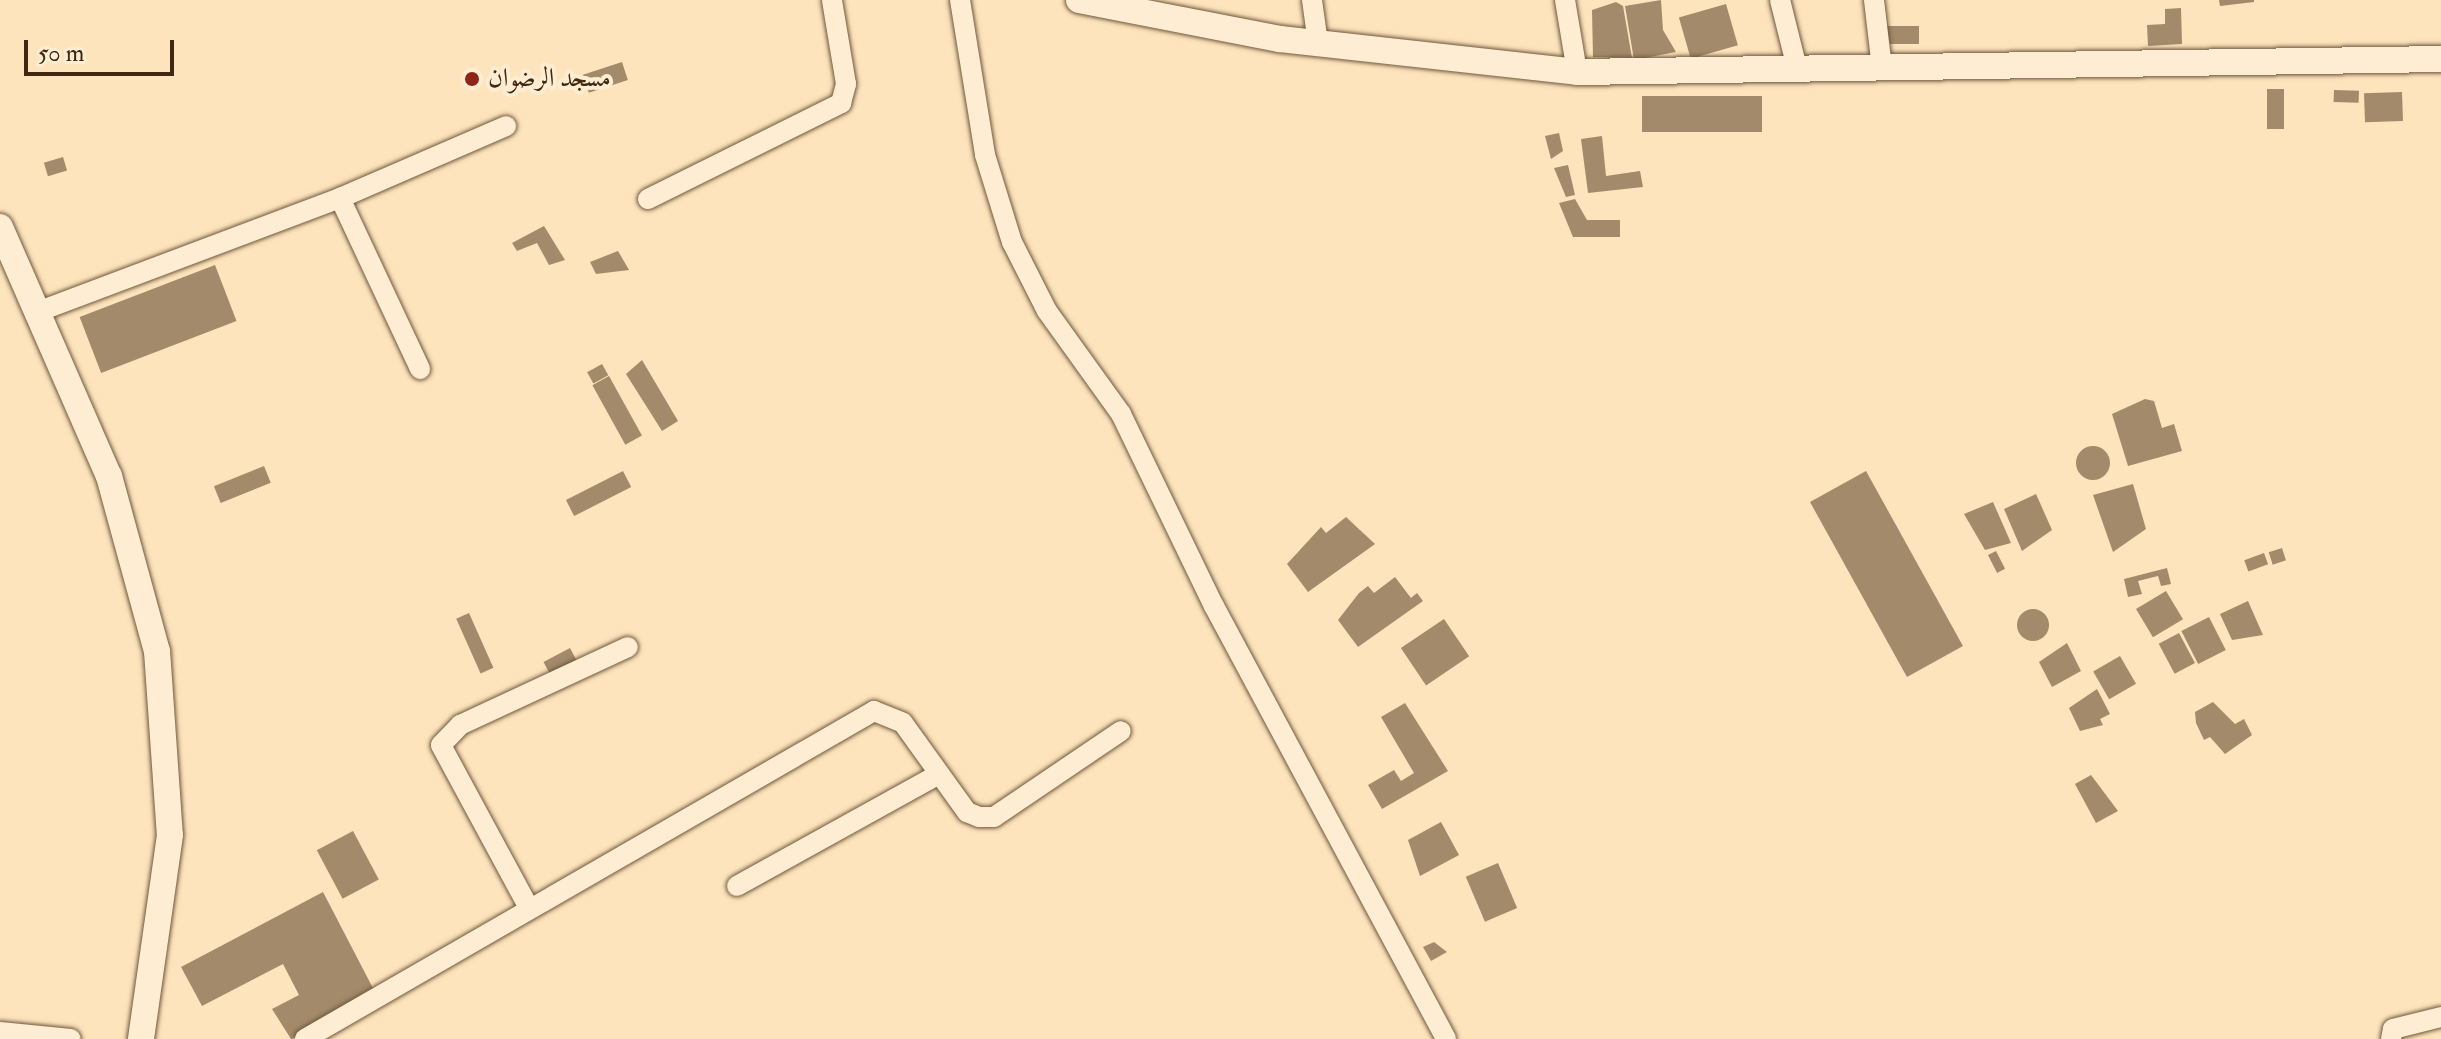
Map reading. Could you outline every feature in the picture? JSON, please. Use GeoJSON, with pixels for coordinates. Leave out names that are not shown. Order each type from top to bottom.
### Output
{"type":"FeatureCollection","features":[{"type":"Feature","properties":{"kind":"street"},"geometry":{"type":"LineString","coordinates":[[648,199],[841,103],[846,84],[832,0]]}},
{"type":"Feature","properties":{"kind":"street"},"geometry":{"type":"LineString","coordinates":[[960,0],[985,155],[1012,242],[1047,311],[1121,414],[1214,606],[1446,1039]]}},
{"type":"Feature","properties":{"kind":"street"},"geometry":{"type":"LineString","coordinates":[[1079,0],[1318,43],[1577,72],[2441,59]]}},
{"type":"Feature","properties":{"kind":"street"},"geometry":{"type":"LineString","coordinates":[[1312,0],[1318,43]]}},
{"type":"Feature","properties":{"kind":"street"},"geometry":{"type":"LineString","coordinates":[[1565,0],[1577,72]]}},
{"type":"Feature","properties":{"kind":"street"},"geometry":{"type":"LineString","coordinates":[[1780,0],[1797,68]]}},
{"type":"Feature","properties":{"kind":"street"},"geometry":{"type":"LineString","coordinates":[[1874,0],[1882,68]]}},
{"type":"Feature","properties":{"kind":"street"},"geometry":{"type":"LineString","coordinates":[[37,312],[340,198],[506,126]]}},
{"type":"Feature","properties":{"kind":"street"},"geometry":{"type":"LineString","coordinates":[[340,198],[420,369]]}},
{"type":"Feature","properties":{"kind":"street"},"geometry":{"type":"LineString","coordinates":[[0,227],[109,476],[157,651],[170,835],[141,1039]]}},
{"type":"Feature","properties":{"kind":"street"},"geometry":{"type":"LineString","coordinates":[[529,908],[441,745],[460,725],[628,647]]}},
{"type":"Feature","properties":{"kind":"street"},"geometry":{"type":"LineString","coordinates":[[305,1039],[874,711],[903,723],[967,812],[994,817],[1121,731]]}},
{"type":"Feature","properties":{"kind":"street"},"geometry":{"type":"LineString","coordinates":[[737,886],[939,774]]}},
{"type":"Feature","properties":{"kind":"street"},"geometry":{"type":"LineString","coordinates":[[2372,1039],[2441,1017]]}},
{"type":"Feature","properties":{"kind":"street"},"geometry":{"type":"LineString","coordinates":[[0,1032],[71,1039]]}},
{"type":"Feature","properties":{"kind":"building"},"geometry":{"type":"Polygon","coordinates":[[[1661,0],[1663,30],[1676,52],[1634,60],[1625,6],[1661,0]]]}},
{"type":"Feature","properties":{"kind":"building"},"geometry":{"type":"Polygon","coordinates":[[[2219,0],[2254,0],[2254,2],[2220,6],[2219,0]]]}},
{"type":"Feature","properties":{"kind":"building"},"geometry":{"type":"Polygon","coordinates":[[[1616,2],[1623,6],[1632,58],[1593,57],[1592,10],[1616,2]]]}},
{"type":"Feature","properties":{"kind":"building"},"geometry":{"type":"Polygon","coordinates":[[[1726,4],[1738,45],[1691,59],[1679,18],[1726,4]]]}},
{"type":"Feature","properties":{"kind":"building"},"geometry":{"type":"Polygon","coordinates":[[[2181,8],[2182,44],[2148,46],[2147,25],[2165,24],[2165,9],[2181,8]]]}},
{"type":"Feature","properties":{"kind":"building"},"geometry":{"type":"Polygon","coordinates":[[[1886,26],[1919,26],[1919,44],[1886,44],[1886,26]]]}},
{"type":"Feature","properties":{"kind":"building"},"geometry":{"type":"Polygon","coordinates":[[[622,62],[628,80],[589,93],[583,75],[622,62]]]}},
{"type":"Feature","properties":{"kind":"building"},"geometry":{"type":"Polygon","coordinates":[[[2267,89],[2284,89],[2284,129],[2267,129],[2267,89]]]}},
{"type":"Feature","properties":{"kind":"building"},"geometry":{"type":"Polygon","coordinates":[[[2334,90],[2359,91],[2359,103],[2334,102],[2334,90]]]}},
{"type":"Feature","properties":{"kind":"building"},"geometry":{"type":"Polygon","coordinates":[[[2402,92],[2403,121],[2365,122],[2364,93],[2402,92]]]}},
{"type":"Feature","properties":{"kind":"building"},"geometry":{"type":"Polygon","coordinates":[[[1642,96],[1762,96],[1762,132],[1642,132],[1642,96]]]}},
{"type":"Feature","properties":{"kind":"building"},"geometry":{"type":"Polygon","coordinates":[[[1559,133],[1563,151],[1551,159],[1545,136],[1559,133]]]}},
{"type":"Feature","properties":{"kind":"building"},"geometry":{"type":"Polygon","coordinates":[[[1602,136],[1606,176],[1640,171],[1643,187],[1588,193],[1581,139],[1602,136]]]}},
{"type":"Feature","properties":{"kind":"building"},"geometry":{"type":"Polygon","coordinates":[[[63,157],[67,170],[48,176],[44,163],[63,157]]]}},
{"type":"Feature","properties":{"kind":"building"},"geometry":{"type":"Polygon","coordinates":[[[1568,165],[1575,195],[1566,197],[1554,168],[1568,165]]]}},
{"type":"Feature","properties":{"kind":"building"},"geometry":{"type":"Polygon","coordinates":[[[1575,199],[1587,220],[1620,220],[1620,237],[1573,237],[1559,203],[1575,199]]]}},
{"type":"Feature","properties":{"kind":"building"},"geometry":{"type":"Polygon","coordinates":[[[544,226],[565,260],[549,265],[537,243],[517,251],[512,243],[544,226]]]}},
{"type":"Feature","properties":{"kind":"building"},"geometry":{"type":"Polygon","coordinates":[[[618,251],[629,270],[596,274],[590,262],[618,251]]]}},
{"type":"Feature","properties":{"kind":"building"},"geometry":{"type":"Polygon","coordinates":[[[215,265],[237,321],[101,373],[80,317],[215,265]]]}},
{"type":"Feature","properties":{"kind":"building"},"geometry":{"type":"Polygon","coordinates":[[[642,360],[678,421],[662,431],[626,374],[642,360]]]}},
{"type":"Feature","properties":{"kind":"building"},"geometry":{"type":"Polygon","coordinates":[[[602,364],[608,375],[593,384],[587,372],[602,364]]]}},
{"type":"Feature","properties":{"kind":"building"},"geometry":{"type":"Polygon","coordinates":[[[609,376],[642,435],[625,445],[592,385],[609,376]]]}},
{"type":"Feature","properties":{"kind":"building"},"geometry":{"type":"Polygon","coordinates":[[[2145,399],[2154,401],[2162,428],[2174,424],[2182,451],[2128,466],[2112,414],[2145,399]]]}},
{"type":"Feature","properties":{"kind":"building"},"geometry":{"type":"Polygon","coordinates":[[[2093,446],[2105,451],[2110,463],[2105,475],[2093,480],[2081,475],[2076,463],[2081,451],[2093,446]]]}},
{"type":"Feature","properties":{"kind":"building"},"geometry":{"type":"Polygon","coordinates":[[[264,466],[271,483],[221,503],[214,486],[264,466]]]}},
{"type":"Feature","properties":{"kind":"building"},"geometry":{"type":"Polygon","coordinates":[[[623,471],[631,487],[574,516],[566,500],[623,471]]]}},
{"type":"Feature","properties":{"kind":"building"},"geometry":{"type":"Polygon","coordinates":[[[1866,471],[1963,646],[1907,677],[1810,502],[1866,471]]]}},
{"type":"Feature","properties":{"kind":"building"},"geometry":{"type":"Polygon","coordinates":[[[2133,484],[2146,529],[2113,552],[2093,495],[2133,484]]]}},
{"type":"Feature","properties":{"kind":"building"},"geometry":{"type":"Polygon","coordinates":[[[2036,494],[2052,530],[2022,551],[2004,509],[2036,494]]]}},
{"type":"Feature","properties":{"kind":"building"},"geometry":{"type":"Polygon","coordinates":[[[1993,502],[2011,543],[1985,550],[1964,514],[1993,502]]]}},
{"type":"Feature","properties":{"kind":"building"},"geometry":{"type":"Polygon","coordinates":[[[1346,517],[1375,544],[1308,592],[1287,564],[1321,527],[1326,533],[1346,517]]]}},
{"type":"Feature","properties":{"kind":"building"},"geometry":{"type":"Polygon","coordinates":[[[2282,548],[2286,560],[2273,565],[2269,552],[2282,548]]]}},
{"type":"Feature","properties":{"kind":"building"},"geometry":{"type":"Polygon","coordinates":[[[1996,551],[2005,569],[1997,573],[1988,555],[1996,551]]]}},
{"type":"Feature","properties":{"kind":"building"},"geometry":{"type":"Polygon","coordinates":[[[2264,553],[2268,564],[2248,571],[2244,560],[2264,553]]]}},
{"type":"Feature","properties":{"kind":"building"},"geometry":{"type":"Polygon","coordinates":[[[2167,568],[2171,584],[2161,586],[2158,576],[2138,581],[2142,594],[2128,597],[2124,579],[2167,568]]]}},
{"type":"Feature","properties":{"kind":"building"},"geometry":{"type":"Polygon","coordinates":[[[1395,577],[1411,598],[1417,593],[1423,601],[1358,647],[1338,620],[1368,586],[1374,593],[1395,577]]]}},
{"type":"Feature","properties":{"kind":"building"},"geometry":{"type":"Polygon","coordinates":[[[2166,591],[2183,619],[2153,637],[2136,609],[2166,591]]]}},
{"type":"Feature","properties":{"kind":"building"},"geometry":{"type":"Polygon","coordinates":[[[2248,601],[2263,635],[2232,640],[2220,614],[2248,601]]]}},
{"type":"Feature","properties":{"kind":"building"},"geometry":{"type":"Polygon","coordinates":[[[2033,609],[2045,613],[2049,625],[2045,637],[2033,641],[2021,637],[2017,625],[2021,613],[2033,609]]]}},
{"type":"Feature","properties":{"kind":"building"},"geometry":{"type":"Polygon","coordinates":[[[469,613],[493,668],[481,674],[456,619],[469,613]]]}},
{"type":"Feature","properties":{"kind":"building"},"geometry":{"type":"Polygon","coordinates":[[[2209,617],[2226,650],[2198,664],[2181,631],[2209,617]]]}},
{"type":"Feature","properties":{"kind":"building"},"geometry":{"type":"Polygon","coordinates":[[[1444,619],[1469,656],[1426,685],[1401,648],[1444,619]]]}},
{"type":"Feature","properties":{"kind":"building"},"geometry":{"type":"Polygon","coordinates":[[[2179,633],[2195,663],[2175,674],[2159,644],[2179,633]]]}},
{"type":"Feature","properties":{"kind":"building"},"geometry":{"type":"Polygon","coordinates":[[[2067,643],[2081,671],[2052,687],[2039,662],[2067,643]]]}},
{"type":"Feature","properties":{"kind":"building"},"geometry":{"type":"Polygon","coordinates":[[[570,648],[578,663],[551,677],[544,662],[570,648]]]}},
{"type":"Feature","properties":{"kind":"building"},"geometry":{"type":"Polygon","coordinates":[[[2120,656],[2136,684],[2109,699],[2093,672],[2120,656]]]}},
{"type":"Feature","properties":{"kind":"building"},"geometry":{"type":"Polygon","coordinates":[[[2097,689],[2110,714],[2100,719],[2103,725],[2080,731],[2069,708],[2097,689]]]}},
{"type":"Feature","properties":{"kind":"building"},"geometry":{"type":"Polygon","coordinates":[[[2213,702],[2235,724],[2244,719],[2252,735],[2225,754],[2210,737],[2204,740],[2196,723],[2195,712],[2213,702]]]}},
{"type":"Feature","properties":{"kind":"building"},"geometry":{"type":"Polygon","coordinates":[[[1405,703],[1448,771],[1382,809],[1368,785],[1394,770],[1401,781],[1414,773],[1381,717],[1405,703]]]}},
{"type":"Feature","properties":{"kind":"building"},"geometry":{"type":"Polygon","coordinates":[[[2091,775],[2118,811],[2096,823],[2075,784],[2091,775]]]}},
{"type":"Feature","properties":{"kind":"building"},"geometry":{"type":"Polygon","coordinates":[[[1441,822],[1459,855],[1420,876],[1408,840],[1441,822]]]}},
{"type":"Feature","properties":{"kind":"building"},"geometry":{"type":"Polygon","coordinates":[[[353,831],[379,880],[343,899],[317,850],[353,831]]]}},
{"type":"Feature","properties":{"kind":"building"},"geometry":{"type":"Polygon","coordinates":[[[1498,863],[1517,908],[1485,922],[1466,877],[1498,863]]]}},
{"type":"Feature","properties":{"kind":"building"},"geometry":{"type":"Polygon","coordinates":[[[323,892],[376,994],[291,1039],[272,1009],[299,995],[283,964],[202,1006],[181,967],[323,892]]]}},
{"type":"Feature","properties":{"kind":"building"},"geometry":{"type":"Polygon","coordinates":[[[1434,942],[1447,952],[1431,961],[1423,947],[1434,942]]]}},
{"type":"Feature","properties":{"kind":"place","name":"مسجد الرضوان"},"geometry":{"type":"Point","coordinates":[472,79]}}]}
